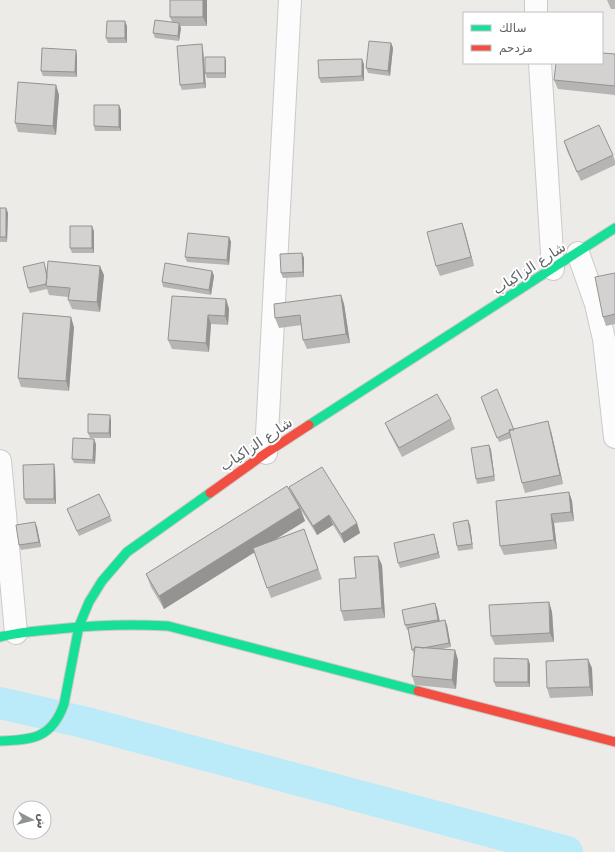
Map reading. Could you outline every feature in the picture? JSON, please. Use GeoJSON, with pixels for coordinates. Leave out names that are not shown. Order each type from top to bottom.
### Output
{"type":"FeatureCollection","features":[{"type":"Feature","properties":{"kind":"street"},"geometry":{"type":"LineString","coordinates":[[266,453],[290,0]]}},
{"type":"Feature","properties":{"kind":"street"},"geometry":{"type":"LineString","coordinates":[[536,0],[536,12]]}},
{"type":"Feature","properties":{"kind":"street"},"geometry":{"type":"LineString","coordinates":[[540,64],[553,269]]}},
{"type":"Feature","properties":{"kind":"street","name":"شارع الزاكياب"},"geometry":{"type":"LineString","coordinates":[[0,740],[23,740],[33,737],[42,734],[58,722],[62,714],[79,626],[89,602],[102,581],[127,552],[266,453],[615,228]]}},
{"type":"Feature","properties":{"kind":"street"},"geometry":{"type":"LineString","coordinates":[[578,253],[596,304],[604,339],[615,437]]}},
{"type":"Feature","properties":{"kind":"street"},"geometry":{"type":"LineString","coordinates":[[0,461],[8,635],[79,626],[146,624],[168,626],[615,742]]}},
{"type":"Feature","properties":{"kind":"building"},"geometry":{"type":"Polygon","coordinates":[[[170,0],[203,0],[203,17],[170,17],[170,0]]]}},
{"type":"Feature","properties":{"kind":"building"},"geometry":{"type":"Polygon","coordinates":[[[155,20],[179,23],[178,36],[153,33],[155,20]]]}},
{"type":"Feature","properties":{"kind":"building"},"geometry":{"type":"Polygon","coordinates":[[[107,21],[125,21],[125,38],[106,38],[107,21]]]}},
{"type":"Feature","properties":{"kind":"building"},"geometry":{"type":"Polygon","coordinates":[[[369,41],[391,43],[388,71],[366,68],[369,41]]]}},
{"type":"Feature","properties":{"kind":"building"},"geometry":{"type":"Polygon","coordinates":[[[202,44],[204,83],[180,85],[177,46],[202,44]]]}},
{"type":"Feature","properties":{"kind":"building"},"geometry":{"type":"Polygon","coordinates":[[[42,48],[76,50],[75,72],[41,71],[42,48]]]}},
{"type":"Feature","properties":{"kind":"building"},"geometry":{"type":"Polygon","coordinates":[[[603,53],[615,54],[615,86],[554,80],[556,64],[603,64],[603,53]]]}},
{"type":"Feature","properties":{"kind":"building"},"geometry":{"type":"Polygon","coordinates":[[[205,57],[225,57],[225,73],[205,73],[205,57]]]}},
{"type":"Feature","properties":{"kind":"building"},"geometry":{"type":"Polygon","coordinates":[[[362,59],[362,76],[319,78],[318,60],[362,59]]]}},
{"type":"Feature","properties":{"kind":"building"},"geometry":{"type":"Polygon","coordinates":[[[18,82],[56,85],[53,126],[15,123],[18,82]]]}},
{"type":"Feature","properties":{"kind":"building"},"geometry":{"type":"Polygon","coordinates":[[[94,105],[119,105],[119,127],[94,126],[94,105]]]}},
{"type":"Feature","properties":{"kind":"building"},"geometry":{"type":"Polygon","coordinates":[[[599,125],[613,155],[577,172],[564,141],[599,125]]]}},
{"type":"Feature","properties":{"kind":"building"},"geometry":{"type":"Polygon","coordinates":[[[0,208],[6,208],[6,237],[0,237],[0,208]]]}},
{"type":"Feature","properties":{"kind":"building"},"geometry":{"type":"Polygon","coordinates":[[[462,223],[471,257],[436,266],[427,232],[462,223]]]}},
{"type":"Feature","properties":{"kind":"building"},"geometry":{"type":"Polygon","coordinates":[[[70,226],[92,226],[92,248],[70,248],[70,226]]]}},
{"type":"Feature","properties":{"kind":"building"},"geometry":{"type":"Polygon","coordinates":[[[188,233],[229,237],[227,260],[185,257],[188,233]]]}},
{"type":"Feature","properties":{"kind":"building"},"geometry":{"type":"Polygon","coordinates":[[[302,253],[303,272],[281,273],[280,254],[302,253]]]}},
{"type":"Feature","properties":{"kind":"building"},"geometry":{"type":"Polygon","coordinates":[[[48,261],[100,266],[97,302],[68,300],[70,288],[46,286],[48,261]]]}},
{"type":"Feature","properties":{"kind":"building"},"geometry":{"type":"Polygon","coordinates":[[[44,262],[47,277],[46,284],[28,288],[23,267],[44,262]]]}},
{"type":"Feature","properties":{"kind":"building"},"geometry":{"type":"Polygon","coordinates":[[[165,263],[212,271],[209,290],[162,282],[165,263]]]}},
{"type":"Feature","properties":{"kind":"building"},"geometry":{"type":"Polygon","coordinates":[[[615,273],[615,314],[603,317],[595,277],[615,273]]]}},
{"type":"Feature","properties":{"kind":"building"},"geometry":{"type":"Polygon","coordinates":[[[341,295],[346,334],[303,340],[300,315],[275,318],[274,304],[341,295]]]}},
{"type":"Feature","properties":{"kind":"building"},"geometry":{"type":"Polygon","coordinates":[[[172,296],[226,299],[225,316],[208,315],[206,343],[168,340],[172,296]]]}},
{"type":"Feature","properties":{"kind":"building"},"geometry":{"type":"Polygon","coordinates":[[[23,313],[71,317],[66,381],[18,378],[23,313]]]}},
{"type":"Feature","properties":{"kind":"building"},"geometry":{"type":"Polygon","coordinates":[[[497,389],[514,430],[509,430],[510,432],[497,438],[481,397],[497,389]]]}},
{"type":"Feature","properties":{"kind":"building"},"geometry":{"type":"Polygon","coordinates":[[[437,394],[451,419],[399,448],[385,423],[437,394]]]}},
{"type":"Feature","properties":{"kind":"building"},"geometry":{"type":"Polygon","coordinates":[[[88,414],[110,415],[109,433],[88,433],[88,414]]]}},
{"type":"Feature","properties":{"kind":"building"},"geometry":{"type":"Polygon","coordinates":[[[548,421],[560,475],[522,483],[509,430],[548,421]]]}},
{"type":"Feature","properties":{"kind":"building"},"geometry":{"type":"Polygon","coordinates":[[[73,438],[94,439],[93,460],[72,459],[73,438]]]}},
{"type":"Feature","properties":{"kind":"building"},"geometry":{"type":"Polygon","coordinates":[[[489,445],[494,476],[476,479],[471,448],[489,445]]]}},
{"type":"Feature","properties":{"kind":"building"},"geometry":{"type":"Polygon","coordinates":[[[54,464],[54,499],[24,499],[23,465],[54,464]]]}},
{"type":"Feature","properties":{"kind":"building"},"geometry":{"type":"Polygon","coordinates":[[[322,467],[357,523],[341,534],[329,515],[313,526],[289,487],[322,467]]]}},
{"type":"Feature","properties":{"kind":"building"},"geometry":{"type":"Polygon","coordinates":[[[287,486],[300,508],[159,596],[146,574],[287,486]]]}},
{"type":"Feature","properties":{"kind":"building"},"geometry":{"type":"Polygon","coordinates":[[[569,492],[571,512],[551,514],[554,540],[500,546],[496,501],[569,492]]]}},
{"type":"Feature","properties":{"kind":"building"},"geometry":{"type":"Polygon","coordinates":[[[99,494],[110,516],[77,531],[67,509],[99,494]]]}},
{"type":"Feature","properties":{"kind":"building"},"geometry":{"type":"Polygon","coordinates":[[[468,520],[472,544],[457,546],[453,523],[468,520]]]}},
{"type":"Feature","properties":{"kind":"building"},"geometry":{"type":"Polygon","coordinates":[[[35,522],[39,542],[19,545],[16,525],[35,522]]]}},
{"type":"Feature","properties":{"kind":"building"},"geometry":{"type":"Polygon","coordinates":[[[304,529],[318,569],[267,588],[253,548],[304,529]]]}},
{"type":"Feature","properties":{"kind":"building"},"geometry":{"type":"Polygon","coordinates":[[[434,534],[438,553],[398,563],[394,543],[434,534]]]}},
{"type":"Feature","properties":{"kind":"building"},"geometry":{"type":"Polygon","coordinates":[[[378,556],[382,608],[341,611],[339,579],[356,578],[354,557],[378,556]]]}},
{"type":"Feature","properties":{"kind":"building"},"geometry":{"type":"Polygon","coordinates":[[[549,602],[550,633],[491,636],[489,605],[549,602]]]}},
{"type":"Feature","properties":{"kind":"building"},"geometry":{"type":"Polygon","coordinates":[[[435,603],[438,620],[405,625],[402,610],[435,603]]]}},
{"type":"Feature","properties":{"kind":"building"},"geometry":{"type":"Polygon","coordinates":[[[445,620],[449,643],[423,648],[415,647],[412,650],[408,628],[445,620]]]}},
{"type":"Feature","properties":{"kind":"building"},"geometry":{"type":"Polygon","coordinates":[[[415,647],[455,650],[452,680],[412,676],[415,647]]]}},
{"type":"Feature","properties":{"kind":"building"},"geometry":{"type":"Polygon","coordinates":[[[494,658],[528,659],[528,682],[494,682],[494,658]]]}},
{"type":"Feature","properties":{"kind":"building"},"geometry":{"type":"Polygon","coordinates":[[[588,659],[590,687],[547,688],[546,661],[588,659]]]}},
{"type":"Feature","properties":{"kind":"waterway"},"geometry":{"type":"LineString","coordinates":[[0,703],[83,722],[567,852]]}},
{"type":"Feature","properties":{"kind":"traffic: fast"},"geometry":{"type":"LineString","coordinates":[[309,425],[615,228]]}},
{"type":"Feature","properties":{"kind":"traffic: fast"},"geometry":{"type":"LineString","coordinates":[[0,741],[32,738],[40,735],[54,724],[64,704],[79,626],[89,602],[102,581],[127,552],[210,493]]}},
{"type":"Feature","properties":{"kind":"traffic: fast"},"geometry":{"type":"LineString","coordinates":[[0,637],[29,632],[86,627],[127,625],[168,626],[418,691]]}},
{"type":"Feature","properties":{"kind":"traffic: jam"},"geometry":{"type":"LineString","coordinates":[[210,493],[266,453],[309,425]]}},
{"type":"Feature","properties":{"kind":"traffic: jam"},"geometry":{"type":"LineString","coordinates":[[418,691],[615,742]]}}]}
